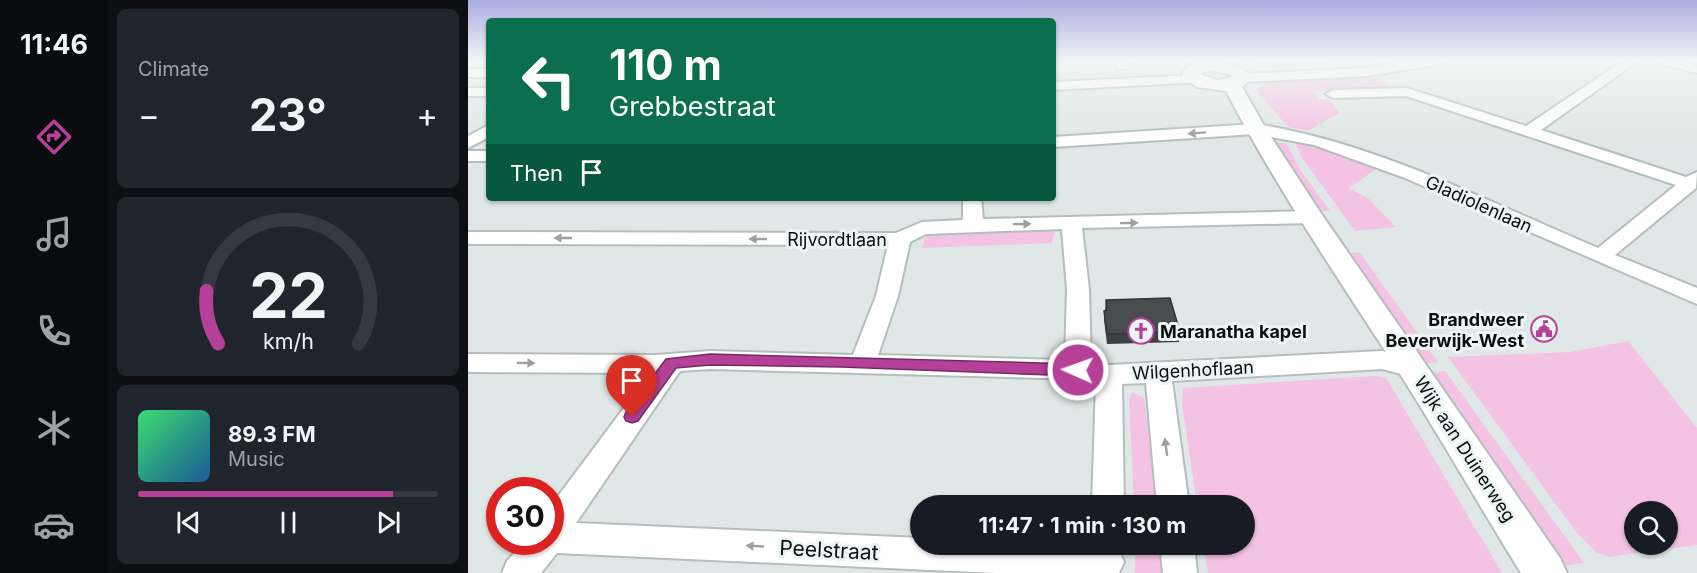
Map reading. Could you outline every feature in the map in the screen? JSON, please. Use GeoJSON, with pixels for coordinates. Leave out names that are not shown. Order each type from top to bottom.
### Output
{"type":"FeatureCollection","features":[{"type":"Feature","properties":{"kind":"main road","name":"Wijk aan Duinerweg"},"geometry":{"type":"LineString","coordinates":[[1228,88],[1252,121],[1311,217],[1413,368],[1545,573]]}},
{"type":"Feature","properties":{"kind":"street"},"geometry":{"type":"LineString","coordinates":[[1402,88],[1407,92]]}},
{"type":"Feature","properties":{"kind":"street"},"geometry":{"type":"LineString","coordinates":[[1529,131],[1593,88]]}},
{"type":"Feature","properties":{"kind":"street"},"geometry":{"type":"LineString","coordinates":[[468,92],[486,92]]}},
{"type":"Feature","properties":{"kind":"street"},"geometry":{"type":"LineString","coordinates":[[1333,94],[1407,92],[1693,180]]}},
{"type":"Feature","properties":{"kind":"street","name":"Gladiolenlaan"},"geometry":{"type":"LineString","coordinates":[[1056,142],[1252,121],[1282,132],[1322,141],[1426,180],[1697,297]]}},
{"type":"Feature","properties":{"kind":"street"},"geometry":{"type":"LineString","coordinates":[[468,143],[486,132]]}},
{"type":"Feature","properties":{"kind":"street"},"geometry":{"type":"LineString","coordinates":[[468,156],[486,156]]}},
{"type":"Feature","properties":{"kind":"street"},"geometry":{"type":"LineString","coordinates":[[1601,256],[1693,180]]}},
{"type":"Feature","properties":{"kind":"street"},"geometry":{"type":"LineString","coordinates":[[972,201],[973,225]]}},
{"type":"Feature","properties":{"kind":"street","name":"Rijvordtlaan"},"geometry":{"type":"LineString","coordinates":[[468,238],[900,239],[922,228],[973,225],[1311,217]]}},
{"type":"Feature","properties":{"kind":"street"},"geometry":{"type":"LineString","coordinates":[[1071,223],[1078,289],[1078,370]]}},
{"type":"Feature","properties":{"kind":"street"},"geometry":{"type":"LineString","coordinates":[[863,362],[887,296],[900,239]]}},
{"type":"Feature","properties":{"kind":"street","name":"Wilgenhoflaan"},"geometry":{"type":"LineString","coordinates":[[468,363],[655,364],[710,360],[863,362],[1078,370],[1109,375],[1382,360],[1413,368]]}},
{"type":"Feature","properties":{"kind":"street"},"geometry":{"type":"LineString","coordinates":[[564,516],[672,363]]}},
{"type":"Feature","properties":{"kind":"street"},"geometry":{"type":"LineString","coordinates":[[1158,373],[1172,495]]}},
{"type":"Feature","properties":{"kind":"street"},"geometry":{"type":"LineString","coordinates":[[1108,495],[1109,375]]}},
{"type":"Feature","properties":{"kind":"street","name":"Peelstraat"},"geometry":{"type":"LineString","coordinates":[[564,537],[1107,560]]}},
{"type":"Feature","properties":{"kind":"street"},"geometry":{"type":"LineString","coordinates":[[519,573],[534,555]]}},
{"type":"Feature","properties":{"kind":"street"},"geometry":{"type":"LineString","coordinates":[[1178,555],[1180,573]]}},
{"type":"Feature","properties":{"kind":"shaded area"},"geometry":{"type":"Polygon","coordinates":[[[1259,88],[1376,88],[1313,91],[1319,99],[1330,99],[1339,113],[1308,131],[1288,127],[1256,90],[1259,88]]]}},
{"type":"Feature","properties":{"kind":"shaded area"},"geometry":{"type":"Polygon","coordinates":[[[1294,139],[1380,166],[1349,188],[1369,199],[1396,227],[1355,231],[1302,158],[1294,139]]]}},
{"type":"Feature","properties":{"kind":"shaded area"},"geometry":{"type":"Polygon","coordinates":[[[1273,143],[1286,143],[1301,171],[1330,211],[1318,211],[1273,143]]]}},
{"type":"Feature","properties":{"kind":"shaded area"},"geometry":{"type":"Polygon","coordinates":[[[1055,230],[1052,243],[922,248],[926,234],[1055,230]]]}},
{"type":"Feature","properties":{"kind":"shaded area"},"geometry":{"type":"Polygon","coordinates":[[[1348,253],[1360,253],[1438,362],[1423,364],[1348,253]]]}},
{"type":"Feature","properties":{"kind":"shaded area"},"geometry":{"type":"Polygon","coordinates":[[[1628,341],[1697,428],[1697,545],[1678,548],[1678,501],[1624,501],[1624,555],[1609,557],[1596,552],[1577,533],[1448,357],[1570,352],[1628,341]]]}},
{"type":"Feature","properties":{"kind":"shaded area"},"geometry":{"type":"Polygon","coordinates":[[[1445,371],[1584,563],[1561,566],[1428,373],[1445,371]]]}},
{"type":"Feature","properties":{"kind":"shaded area"},"geometry":{"type":"Polygon","coordinates":[[[1374,376],[1386,378],[1502,573],[1208,573],[1205,555],[1255,555],[1255,495],[1196,495],[1182,403],[1183,388],[1374,376]]]}},
{"type":"Feature","properties":{"kind":"shaded area"},"geometry":{"type":"Polygon","coordinates":[[[1132,392],[1144,398],[1157,495],[1134,495],[1129,400],[1132,392]]]}},
{"type":"Feature","properties":{"kind":"shaded area"},"geometry":{"type":"Polygon","coordinates":[[[1135,555],[1163,555],[1165,573],[1135,573],[1135,555]]]}},
{"type":"Feature","properties":{"kind":"building","name":"Maranatha kapel"},"geometry":{"type":"Polygon","coordinates":[[[1170,298],[1180,332],[1107,334],[1104,311],[1107,310],[1106,300],[1170,298]]]}},
{"type":"Feature","properties":{"kind":"place","name":"Brandweer Beverwijk-West"},"geometry":{"type":"Point","coordinates":[1544,329]}},
{"type":"Feature","properties":{"kind":"place","name":"Maranatha kapel"},"geometry":{"type":"Point","coordinates":[1141,331]}},
{"type":"Feature","properties":{"kind":"route"},"geometry":{"type":"LineString","coordinates":[[632,417],[672,363],[710,360],[841,362],[1078,370]]}}]}
